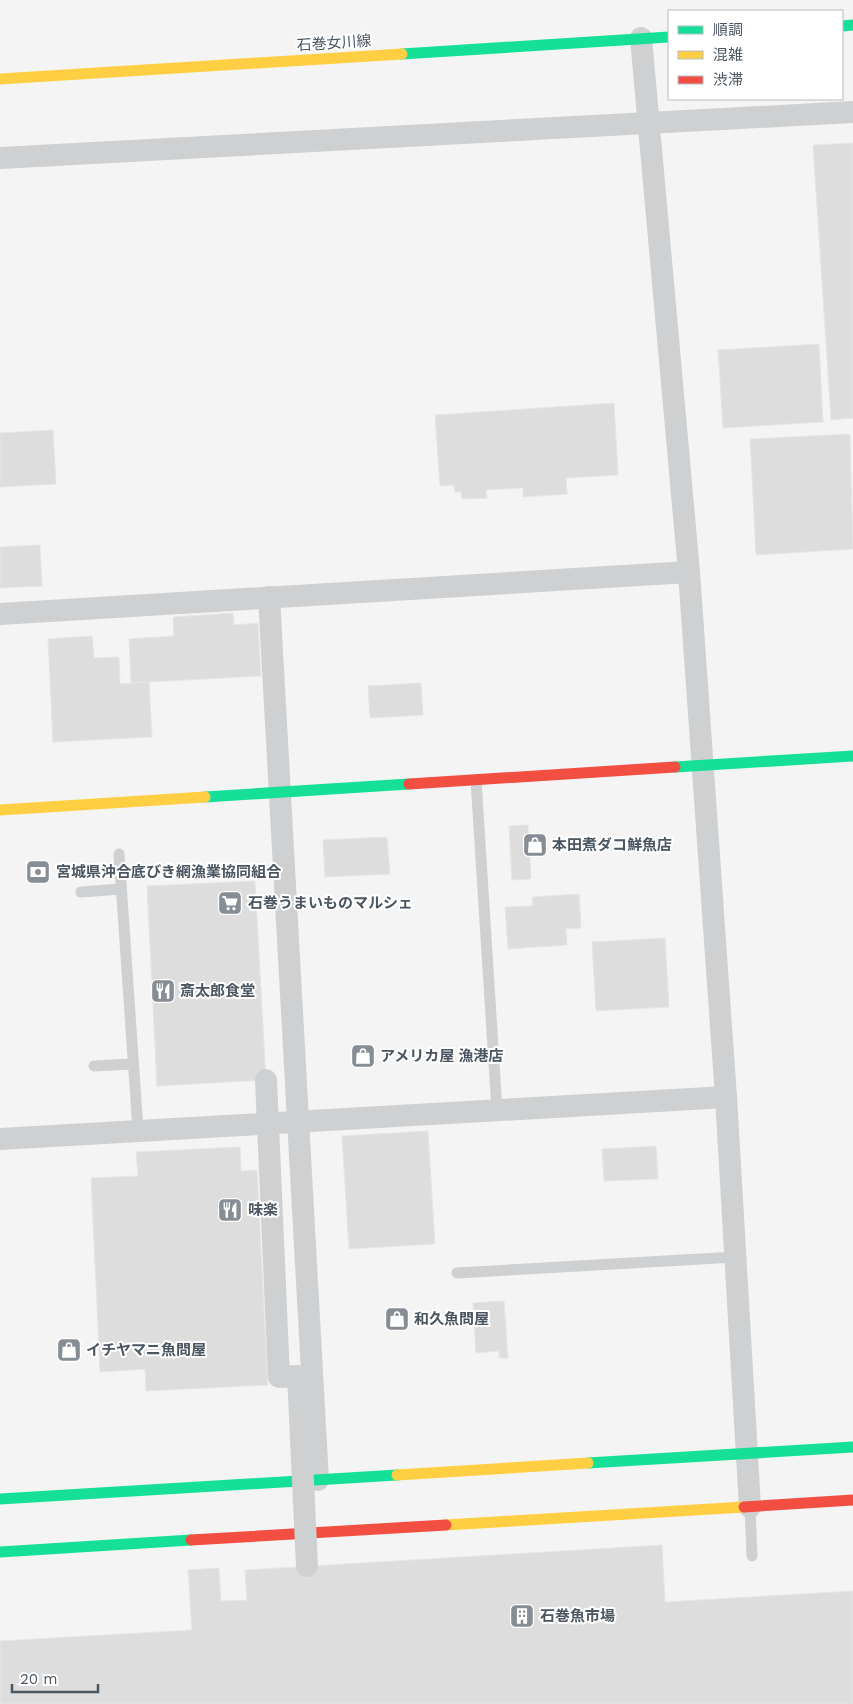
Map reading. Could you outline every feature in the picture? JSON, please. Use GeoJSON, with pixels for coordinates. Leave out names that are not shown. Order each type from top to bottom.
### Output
{"type":"FeatureCollection","features":[{"type":"Feature","properties":{"kind":"street","name":"石巻女川線"},"geometry":{"type":"LineString","coordinates":[[0,79],[668,37]]}},
{"type":"Feature","properties":{"kind":"street"},"geometry":{"type":"LineString","coordinates":[[641,38],[689,572],[726,1097],[750,1507]]}},
{"type":"Feature","properties":{"kind":"street"},"geometry":{"type":"LineString","coordinates":[[0,158],[853,112]]}},
{"type":"Feature","properties":{"kind":"street"},"geometry":{"type":"LineString","coordinates":[[0,614],[689,572]]}},
{"type":"Feature","properties":{"kind":"street"},"geometry":{"type":"LineString","coordinates":[[269,597],[296,1121],[318,1480]]}},
{"type":"Feature","properties":{"kind":"street"},"geometry":{"type":"LineString","coordinates":[[0,810],[853,756]]}},
{"type":"Feature","properties":{"kind":"street"},"geometry":{"type":"LineString","coordinates":[[266,1080],[279,1377],[298,1376],[307,1566]]}},
{"type":"Feature","properties":{"kind":"street"},"geometry":{"type":"LineString","coordinates":[[0,1138],[726,1097]]}},
{"type":"Feature","properties":{"kind":"street"},"geometry":{"type":"LineString","coordinates":[[0,1499],[853,1447]]}},
{"type":"Feature","properties":{"kind":"street"},"geometry":{"type":"LineString","coordinates":[[0,1552],[853,1500]]}},
{"type":"Feature","properties":{"kind":"lane"},"geometry":{"type":"LineString","coordinates":[[476,780],[497,1110]]}},
{"type":"Feature","properties":{"kind":"lane"},"geometry":{"type":"LineString","coordinates":[[119,854],[138,1130]]}},
{"type":"Feature","properties":{"kind":"lane"},"geometry":{"type":"LineString","coordinates":[[82,892],[121,890]]}},
{"type":"Feature","properties":{"kind":"lane"},"geometry":{"type":"LineString","coordinates":[[94,1066],[133,1064]]}},
{"type":"Feature","properties":{"kind":"lane"},"geometry":{"type":"LineString","coordinates":[[457,1273],[735,1258]]}},
{"type":"Feature","properties":{"kind":"lane"},"geometry":{"type":"LineString","coordinates":[[750,1507],[752,1556]]}},
{"type":"Feature","properties":{"kind":"building"},"geometry":{"type":"Polygon","coordinates":[[[853,143],[853,418],[831,420],[813,145],[853,143]]]}},
{"type":"Feature","properties":{"kind":"building"},"geometry":{"type":"Polygon","coordinates":[[[819,344],[823,422],[723,428],[718,350],[819,344]]]}},
{"type":"Feature","properties":{"kind":"building"},"geometry":{"type":"Polygon","coordinates":[[[614,403],[618,475],[566,478],[567,494],[523,497],[523,488],[486,490],[487,498],[462,499],[461,492],[455,492],[454,485],[440,486],[435,415],[614,403]]]}},
{"type":"Feature","properties":{"kind":"building"},"geometry":{"type":"Polygon","coordinates":[[[53,430],[56,484],[0,487],[0,433],[53,430]]]}},
{"type":"Feature","properties":{"kind":"building"},"geometry":{"type":"Polygon","coordinates":[[[850,434],[853,549],[756,555],[750,439],[850,434]]]}},
{"type":"Feature","properties":{"kind":"building"},"geometry":{"type":"Polygon","coordinates":[[[40,545],[42,586],[0,588],[0,547],[40,545]]]}},
{"type":"Feature","properties":{"kind":"building"},"geometry":{"type":"Polygon","coordinates":[[[233,613],[234,625],[258,623],[261,676],[131,683],[129,639],[174,636],[173,617],[233,613]]]}},
{"type":"Feature","properties":{"kind":"building"},"geometry":{"type":"Polygon","coordinates":[[[92,636],[94,658],[119,657],[120,684],[149,682],[152,737],[53,742],[48,639],[92,636]]]}},
{"type":"Feature","properties":{"kind":"building"},"geometry":{"type":"Polygon","coordinates":[[[421,683],[423,715],[370,718],[368,686],[421,683]]]}},
{"type":"Feature","properties":{"kind":"building"},"geometry":{"type":"Polygon","coordinates":[[[528,825],[531,879],[512,880],[509,826],[528,825]]]}},
{"type":"Feature","properties":{"kind":"building"},"geometry":{"type":"Polygon","coordinates":[[[387,837],[390,874],[325,877],[323,840],[387,837]]]}},
{"type":"Feature","properties":{"kind":"building"},"geometry":{"type":"Polygon","coordinates":[[[255,881],[266,1080],[157,1086],[147,886],[255,881]]]}},
{"type":"Feature","properties":{"kind":"building"},"geometry":{"type":"Polygon","coordinates":[[[579,894],[581,928],[566,929],[567,945],[508,949],[505,907],[533,906],[532,897],[579,894]]]}},
{"type":"Feature","properties":{"kind":"building"},"geometry":{"type":"Polygon","coordinates":[[[665,938],[669,1007],[596,1011],[592,942],[665,938]]]}},
{"type":"Feature","properties":{"kind":"building"},"geometry":{"type":"Polygon","coordinates":[[[428,1131],[435,1244],[349,1249],[342,1136],[428,1131]]]}},
{"type":"Feature","properties":{"kind":"building"},"geometry":{"type":"Polygon","coordinates":[[[656,1146],[658,1179],[604,1181],[602,1149],[656,1146]]]}},
{"type":"Feature","properties":{"kind":"building"},"geometry":{"type":"Polygon","coordinates":[[[240,1147],[241,1171],[257,1170],[268,1385],[146,1391],[145,1369],[100,1372],[91,1178],[138,1176],[136,1152],[240,1147]]]}},
{"type":"Feature","properties":{"kind":"building"},"geometry":{"type":"Polygon","coordinates":[[[504,1301],[508,1358],[499,1358],[499,1351],[476,1353],[473,1303],[504,1301]]]}},
{"type":"Feature","properties":{"kind":"building","name":"石巻魚市場"},"geometry":{"type":"Polygon","coordinates":[[[662,1545],[665,1602],[853,1591],[853,1704],[0,1704],[0,1641],[192,1630],[188,1570],[219,1568],[221,1601],[247,1600],[245,1570],[662,1545]]]}},
{"type":"Feature","properties":{"kind":"traffic: fast"},"geometry":{"type":"LineString","coordinates":[[843,26],[853,25]]}},
{"type":"Feature","properties":{"kind":"traffic: fast"},"geometry":{"type":"LineString","coordinates":[[402,54],[668,37]]}},
{"type":"Feature","properties":{"kind":"traffic: fast"},"geometry":{"type":"LineString","coordinates":[[675,767],[853,756]]}},
{"type":"Feature","properties":{"kind":"traffic: fast"},"geometry":{"type":"LineString","coordinates":[[205,797],[409,784]]}},
{"type":"Feature","properties":{"kind":"traffic: fast"},"geometry":{"type":"LineString","coordinates":[[588,1463],[853,1447]]}},
{"type":"Feature","properties":{"kind":"traffic: fast"},"geometry":{"type":"LineString","coordinates":[[0,1499],[397,1475]]}},
{"type":"Feature","properties":{"kind":"traffic: fast"},"geometry":{"type":"LineString","coordinates":[[0,1552],[191,1540]]}},
{"type":"Feature","properties":{"kind":"traffic: slow"},"geometry":{"type":"LineString","coordinates":[[0,79],[402,54]]}},
{"type":"Feature","properties":{"kind":"traffic: slow"},"geometry":{"type":"LineString","coordinates":[[0,810],[205,797]]}},
{"type":"Feature","properties":{"kind":"traffic: slow"},"geometry":{"type":"LineString","coordinates":[[397,1475],[588,1463]]}},
{"type":"Feature","properties":{"kind":"traffic: slow"},"geometry":{"type":"LineString","coordinates":[[446,1525],[744,1507]]}},
{"type":"Feature","properties":{"kind":"traffic: jam"},"geometry":{"type":"LineString","coordinates":[[409,784],[675,767]]}},
{"type":"Feature","properties":{"kind":"traffic: jam"},"geometry":{"type":"LineString","coordinates":[[744,1507],[853,1500]]}},
{"type":"Feature","properties":{"kind":"traffic: jam"},"geometry":{"type":"LineString","coordinates":[[191,1540],[446,1525]]}},
{"type":"Feature","properties":{"kind":"place","name":"本田煮ダコ鮮魚店"},"geometry":{"type":"Point","coordinates":[535,845]}},
{"type":"Feature","properties":{"kind":"place","name":"宮城県沖合底びき網漁業協同組合"},"geometry":{"type":"Point","coordinates":[38,872]}},
{"type":"Feature","properties":{"kind":"place","name":"石巻うまいものマルシェ"},"geometry":{"type":"Point","coordinates":[230,903]}},
{"type":"Feature","properties":{"kind":"place","name":"斎太郎食堂"},"geometry":{"type":"Point","coordinates":[163,991]}},
{"type":"Feature","properties":{"kind":"place","name":"アメリカ屋 漁港店"},"geometry":{"type":"Point","coordinates":[363,1056]}},
{"type":"Feature","properties":{"kind":"place","name":"味楽"},"geometry":{"type":"Point","coordinates":[230,1210]}},
{"type":"Feature","properties":{"kind":"place","name":"和久魚問屋"},"geometry":{"type":"Point","coordinates":[397,1319]}},
{"type":"Feature","properties":{"kind":"place","name":"イチヤマニ魚問屋"},"geometry":{"type":"Point","coordinates":[69,1350]}},
{"type":"Feature","properties":{"kind":"place","name":"石巻魚市場"},"geometry":{"type":"Point","coordinates":[522,1616]}}]}
